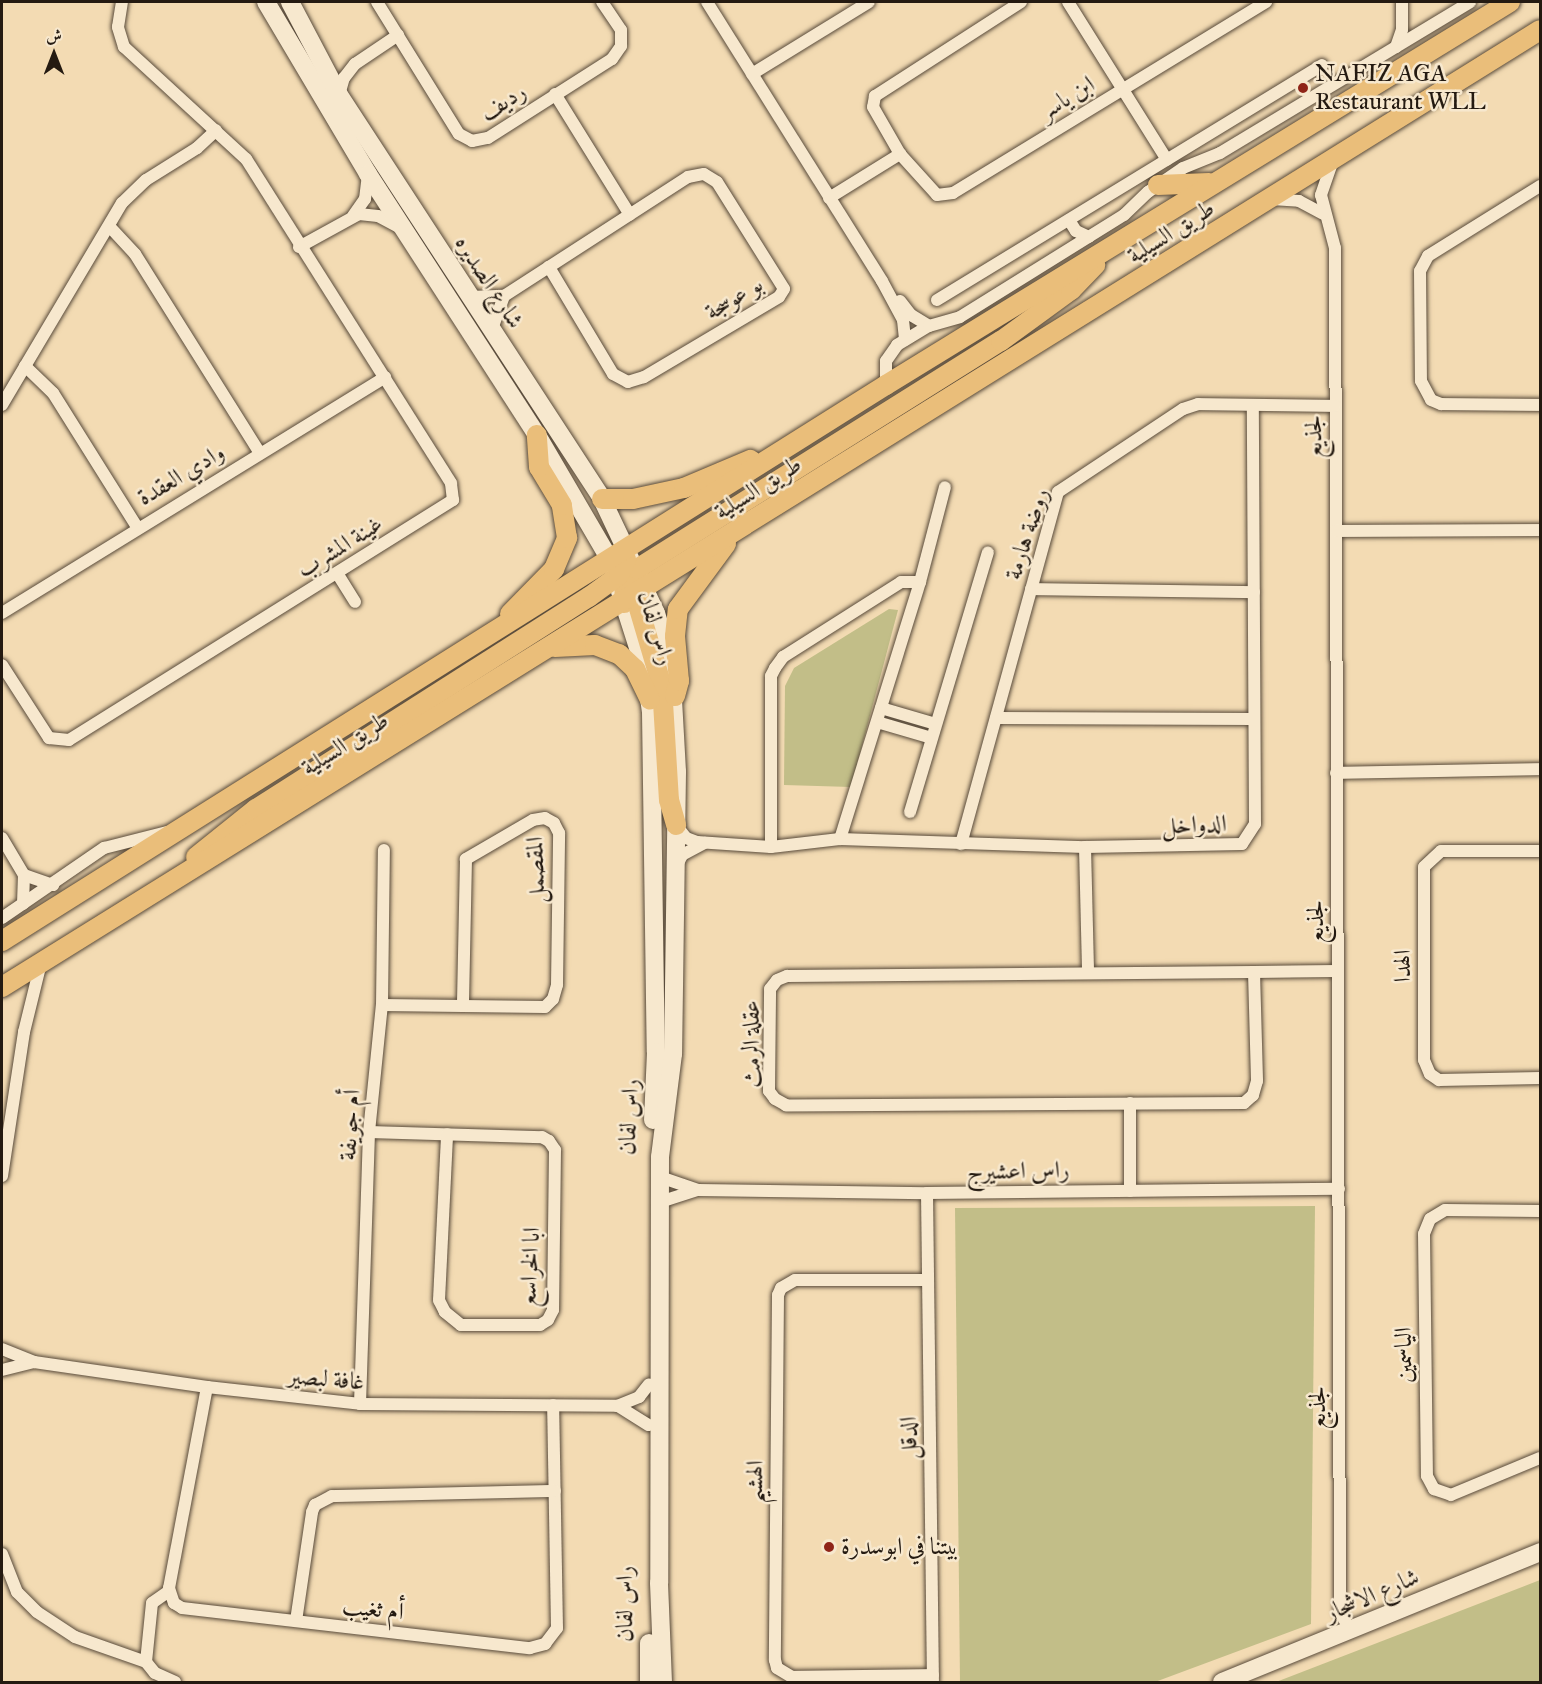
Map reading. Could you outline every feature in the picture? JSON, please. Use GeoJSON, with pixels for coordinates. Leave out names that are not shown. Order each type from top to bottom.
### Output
{"type":"FeatureCollection","features":[{"type":"Feature","properties":{"kind":"main road","name":"طريق السيلية"},"geometry":{"type":"LineString","coordinates":[[2,987],[549,647],[627,580],[628,549],[886,385],[1510,2]]}},
{"type":"Feature","properties":{"kind":"main road","name":"طريق السيلية"},"geometry":{"type":"LineString","coordinates":[[2,941],[500,628],[627,580],[734,533],[1540,30]]}},
{"type":"Feature","properties":{"kind":"main road"},"geometry":{"type":"LineString","coordinates":[[1158,185],[1212,183]]}},
{"type":"Feature","properties":{"kind":"main road"},"geometry":{"type":"LineString","coordinates":[[171,883],[211,843],[256,809],[627,580],[1025,325],[1071,290],[1111,246]]}},
{"type":"Feature","properties":{"kind":"main road"},"geometry":{"type":"LineString","coordinates":[[602,499],[633,499],[684,488],[811,434]]}},
{"type":"Feature","properties":{"kind":"main road"},"geometry":{"type":"LineString","coordinates":[[500,628],[554,569],[567,538],[562,505],[539,467],[537,435]]}},
{"type":"Feature","properties":{"kind":"main road"},"geometry":{"type":"LineString","coordinates":[[675,696],[679,675],[675,636],[678,609],[734,533]]}},
{"type":"Feature","properties":{"kind":"main road"},"geometry":{"type":"LineString","coordinates":[[627,580],[662,686],[669,794],[676,825]]}},
{"type":"Feature","properties":{"kind":"main road"},"geometry":{"type":"LineString","coordinates":[[549,647],[595,645],[619,654],[641,678],[650,700]]}},
{"type":"Feature","properties":{"kind":"street","name":"غينة المشرب"},"geometry":{"type":"LineString","coordinates":[[2,665],[49,738],[69,740],[453,500],[452,483],[299,247],[246,159],[124,47],[118,27],[122,2]]}},
{"type":"Feature","properties":{"kind":"street","name":"شارع الصديره"},"geometry":{"type":"LineString","coordinates":[[266,2],[368,174],[537,435],[627,580]]}},
{"type":"Feature","properties":{"kind":"street","name":"شارع الصديره"},"geometry":{"type":"LineString","coordinates":[[290,2],[339,95],[602,499],[628,549]]}},
{"type":"Feature","properties":{"kind":"street","name":"رديف"},"geometry":{"type":"LineString","coordinates":[[377,2],[459,134],[472,141],[488,138],[612,59],[621,45],[621,30],[602,2]]}},
{"type":"Feature","properties":{"kind":"street"},"geometry":{"type":"LineString","coordinates":[[707,2],[882,281],[903,320],[904,340]]}},
{"type":"Feature","properties":{"kind":"street","name":"ابن ياسر"},"geometry":{"type":"LineString","coordinates":[[1020,2],[874,96],[876,113],[900,154],[931,192],[944,196],[1266,2]]}},
{"type":"Feature","properties":{"kind":"street"},"geometry":{"type":"LineString","coordinates":[[1068,2],[1167,160]]}},
{"type":"Feature","properties":{"kind":"street","name":"طريق السيلية"},"geometry":{"type":"LineString","coordinates":[[886,385],[886,361],[904,340],[928,326],[960,317],[1131,211],[1158,185],[1264,126],[1470,2]]}},
{"type":"Feature","properties":{"kind":"street"},"geometry":{"type":"LineString","coordinates":[[752,74],[864,3]]}},
{"type":"Feature","properties":{"kind":"street"},"geometry":{"type":"LineString","coordinates":[[1403,6],[1428,28]]}},
{"type":"Feature","properties":{"kind":"street"},"geometry":{"type":"LineString","coordinates":[[1396,47],[1403,6]]}},
{"type":"Feature","properties":{"kind":"street"},"geometry":{"type":"LineString","coordinates":[[339,95],[344,78],[355,64],[398,35]]}},
{"type":"Feature","properties":{"kind":"street"},"geometry":{"type":"LineString","coordinates":[[322,65],[355,64]]}},
{"type":"Feature","properties":{"kind":"street"},"geometry":{"type":"LineString","coordinates":[[937,300],[1322,65]]}},
{"type":"Feature","properties":{"kind":"street"},"geometry":{"type":"LineString","coordinates":[[555,94],[630,215]]}},
{"type":"Feature","properties":{"kind":"street"},"geometry":{"type":"LineString","coordinates":[[1261,103],[1269,111],[1281,116]]}},
{"type":"Feature","properties":{"kind":"street"},"geometry":{"type":"LineString","coordinates":[[1261,103],[1264,126]]}},
{"type":"Feature","properties":{"kind":"street"},"geometry":{"type":"LineString","coordinates":[[2,405],[122,203],[140,186],[197,148],[216,130]]}},
{"type":"Feature","properties":{"kind":"street"},"geometry":{"type":"LineString","coordinates":[[829,198],[900,154]]}},
{"type":"Feature","properties":{"kind":"street","name":"لجذيع"},"geometry":{"type":"LineString","coordinates":[[1333,160],[1322,186],[1323,214],[1335,248],[1340,1612],[1350,1630]]}},
{"type":"Feature","properties":{"kind":"street"},"geometry":{"type":"LineString","coordinates":[[299,247],[353,216],[364,199],[368,174]]}},
{"type":"Feature","properties":{"kind":"street","name":"بو عوسجة"},"geometry":{"type":"LineString","coordinates":[[504,296],[688,177],[711,177],[782,281],[782,294],[644,377],[628,382],[613,374],[549,267]]}},
{"type":"Feature","properties":{"kind":"street"},"geometry":{"type":"LineString","coordinates":[[1539,190],[1423,262],[1421,381],[1431,400],[1441,404],[1540,405]]}},
{"type":"Feature","properties":{"kind":"street"},"geometry":{"type":"LineString","coordinates":[[1272,199],[1299,201],[1323,214]]}},
{"type":"Feature","properties":{"kind":"street"},"geometry":{"type":"LineString","coordinates":[[353,216],[378,216],[404,230]]}},
{"type":"Feature","properties":{"kind":"street"},"geometry":{"type":"LineString","coordinates":[[1067,221],[1076,231],[1089,237]]}},
{"type":"Feature","properties":{"kind":"street"},"geometry":{"type":"LineString","coordinates":[[1067,221],[1071,248]]}},
{"type":"Feature","properties":{"kind":"street"},"geometry":{"type":"LineString","coordinates":[[109,226],[135,254],[260,453]]}},
{"type":"Feature","properties":{"kind":"street"},"geometry":{"type":"LineString","coordinates":[[882,281],[891,287],[911,315],[928,326]]}},
{"type":"Feature","properties":{"kind":"street"},"geometry":{"type":"LineString","coordinates":[[470,297],[504,296],[492,329]]}},
{"type":"Feature","properties":{"kind":"street"},"geometry":{"type":"LineString","coordinates":[[25,366],[53,393],[137,526]]}},
{"type":"Feature","properties":{"kind":"street","name":"وادي العقدة"},"geometry":{"type":"LineString","coordinates":[[2,613],[137,526],[385,377]]}},
{"type":"Feature","properties":{"kind":"street","name":"روضة هارمة"},"geometry":{"type":"LineString","coordinates":[[961,844],[1058,492],[1068,482],[1183,409],[1198,404],[1335,406]]}},
{"type":"Feature","properties":{"kind":"street","name":"الدواخل"},"geometry":{"type":"LineString","coordinates":[[676,825],[686,838],[706,843],[771,848],[840,838],[1085,847],[1242,844],[1255,824],[1253,406]]}},
{"type":"Feature","properties":{"kind":"street"},"geometry":{"type":"LineString","coordinates":[[840,838],[920,582],[945,486]]}},
{"type":"Feature","properties":{"kind":"street"},"geometry":{"type":"LineString","coordinates":[[1336,531],[1540,530]]}},
{"type":"Feature","properties":{"kind":"street"},"geometry":{"type":"LineString","coordinates":[[910,812],[988,552]]}},
{"type":"Feature","properties":{"kind":"street"},"geometry":{"type":"LineString","coordinates":[[337,573],[355,602]]}},
{"type":"Feature","properties":{"kind":"street","name":"راس لفان"},"geometry":{"type":"LineString","coordinates":[[627,580],[664,634],[675,696],[673,1054],[661,1135],[660,1177],[659,1583],[663,1683]]}},
{"type":"Feature","properties":{"kind":"street","name":"راس لفان"},"geometry":{"type":"LineString","coordinates":[[627,580],[650,700],[656,1052],[650,1156],[649,1683]]}},
{"type":"Feature","properties":{"kind":"street"},"geometry":{"type":"LineString","coordinates":[[771,848],[771,676],[775,668],[783,657],[901,582],[920,582]]}},
{"type":"Feature","properties":{"kind":"street"},"geometry":{"type":"LineString","coordinates":[[1031,589],[1254,592]]}},
{"type":"Feature","properties":{"kind":"street"},"geometry":{"type":"LineString","coordinates":[[2,690],[12,683]]}},
{"type":"Feature","properties":{"kind":"street"},"geometry":{"type":"LineString","coordinates":[[881,708],[936,724]]}},
{"type":"Feature","properties":{"kind":"street"},"geometry":{"type":"LineString","coordinates":[[996,718],[1254,719]]}},
{"type":"Feature","properties":{"kind":"street"},"geometry":{"type":"LineString","coordinates":[[877,722],[932,738]]}},
{"type":"Feature","properties":{"kind":"street"},"geometry":{"type":"LineString","coordinates":[[1336,769],[1540,769]]}},
{"type":"Feature","properties":{"kind":"street","name":"المقصمل"},"geometry":{"type":"LineString","coordinates":[[382,1005],[463,1006],[544,1006],[553,999],[557,985],[559,833],[554,823],[544,818],[533,820],[466,859],[463,1006]]}},
{"type":"Feature","properties":{"kind":"street"},"geometry":{"type":"LineString","coordinates":[[2,918],[112,844],[174,831]]}},
{"type":"Feature","properties":{"kind":"street"},"geometry":{"type":"LineString","coordinates":[[2,837],[24,875],[23,904]]}},
{"type":"Feature","properties":{"kind":"street"},"geometry":{"type":"LineString","coordinates":[[674,870],[682,855],[706,843]]}},
{"type":"Feature","properties":{"kind":"street"},"geometry":{"type":"LineString","coordinates":[[1085,847],[1088,973]]}},
{"type":"Feature","properties":{"kind":"street","name":"أم جويفة"},"geometry":{"type":"LineString","coordinates":[[360,1404],[369,1132],[382,1005],[384,850]]}},
{"type":"Feature","properties":{"kind":"street","name":"الهدا"},"geometry":{"type":"LineString","coordinates":[[1540,851],[1441,851],[1424,867],[1424,1060],[1430,1074],[1439,1080],[1540,1078]]}},
{"type":"Feature","properties":{"kind":"street"},"geometry":{"type":"LineString","coordinates":[[24,875],[53,885]]}},
{"type":"Feature","properties":{"kind":"street"},"geometry":{"type":"LineString","coordinates":[[2,1176],[24,1032],[41,963]]}},
{"type":"Feature","properties":{"kind":"street","name":"عقلة الرمث"},"geometry":{"type":"LineString","coordinates":[[1254,972],[1257,1081],[1253,1095],[1244,1103],[786,1105],[775,1099],[769,1091],[770,989],[777,980],[787,976],[1337,971]]}},
{"type":"Feature","properties":{"kind":"street"},"geometry":{"type":"LineString","coordinates":[[1130,1103],[1130,1191]]}},
{"type":"Feature","properties":{"kind":"street","name":"ابا الخراسع"},"geometry":{"type":"LineString","coordinates":[[369,1132],[447,1134],[542,1137],[555,1150],[553,1310],[548,1320],[540,1325],[462,1325],[445,1312],[439,1300],[447,1134]]}},
{"type":"Feature","properties":{"kind":"street","name":"راس اعشيرج"},"geometry":{"type":"LineString","coordinates":[[660,1177],[698,1190],[927,1193],[1339,1189]]}},
{"type":"Feature","properties":{"kind":"street","name":"راس اعشيرج"},"geometry":{"type":"LineString","coordinates":[[660,1202],[698,1190]]}},
{"type":"Feature","properties":{"kind":"street","name":"الدقل"},"geometry":{"type":"LineString","coordinates":[[927,1193],[933,1679]]}},
{"type":"Feature","properties":{"kind":"street","name":"الياسمين"},"geometry":{"type":"LineString","coordinates":[[1540,1210],[1444,1210],[1430,1218],[1424,1234],[1427,1476],[1434,1489],[1451,1495],[1540,1458]]}},
{"type":"Feature","properties":{"kind":"street","name":"الهشيم"},"geometry":{"type":"LineString","coordinates":[[928,1280],[795,1280],[781,1288],[778,1295],[775,1660],[777,1668],[792,1677],[933,1679]]}},
{"type":"Feature","properties":{"kind":"street","name":"غافة لبصير"},"geometry":{"type":"LineString","coordinates":[[2,1349],[34,1362],[207,1387],[360,1404],[617,1406],[649,1425]]}},
{"type":"Feature","properties":{"kind":"street","name":"غافة لبصير"},"geometry":{"type":"LineString","coordinates":[[2,1370],[34,1362]]}},
{"type":"Feature","properties":{"kind":"street"},"geometry":{"type":"LineString","coordinates":[[617,1406],[633,1401],[649,1384]]}},
{"type":"Feature","properties":{"kind":"street"},"geometry":{"type":"LineString","coordinates":[[146,1662],[152,1603],[169,1591],[207,1387]]}},
{"type":"Feature","properties":{"kind":"street","name":"أم ثغيب"},"geometry":{"type":"LineString","coordinates":[[169,1591],[169,1597],[182,1608],[530,1648],[545,1644],[557,1628],[553,1405]]}},
{"type":"Feature","properties":{"kind":"street"},"geometry":{"type":"LineString","coordinates":[[297,1621],[312,1512],[323,1501],[344,1494],[555,1491]]}},
{"type":"Feature","properties":{"kind":"street","name":"شارع الاشجار"},"geometry":{"type":"LineString","coordinates":[[1222,1683],[1540,1552]]}},
{"type":"Feature","properties":{"kind":"street"},"geometry":{"type":"LineString","coordinates":[[2,1554],[17,1592],[37,1612],[75,1637],[146,1662],[155,1673],[175,1683]]}},
{"type":"Feature","properties":{"kind":"shaded area"},"geometry":{"type":"Polygon","coordinates":[[[889,609],[898,610],[851,787],[784,785],[785,686],[794,668],[889,609]]]}},
{"type":"Feature","properties":{"kind":"shaded area"},"geometry":{"type":"Polygon","coordinates":[[[1315,1206],[1311,1624],[1155,1682],[960,1682],[955,1208],[1315,1206]]]}},
{"type":"Feature","properties":{"kind":"shaded area"},"geometry":{"type":"Polygon","coordinates":[[[1540,1580],[1540,1682],[1276,1682],[1540,1580]]]}},
{"type":"Feature","properties":{"kind":"place","name":"NAFIZ AGA Restaurant WLL"},"geometry":{"type":"Point","coordinates":[1303,88]}},
{"type":"Feature","properties":{"kind":"place","name":"بيتنا في ابوسدرة"},"geometry":{"type":"Point","coordinates":[829,1547]}}]}
